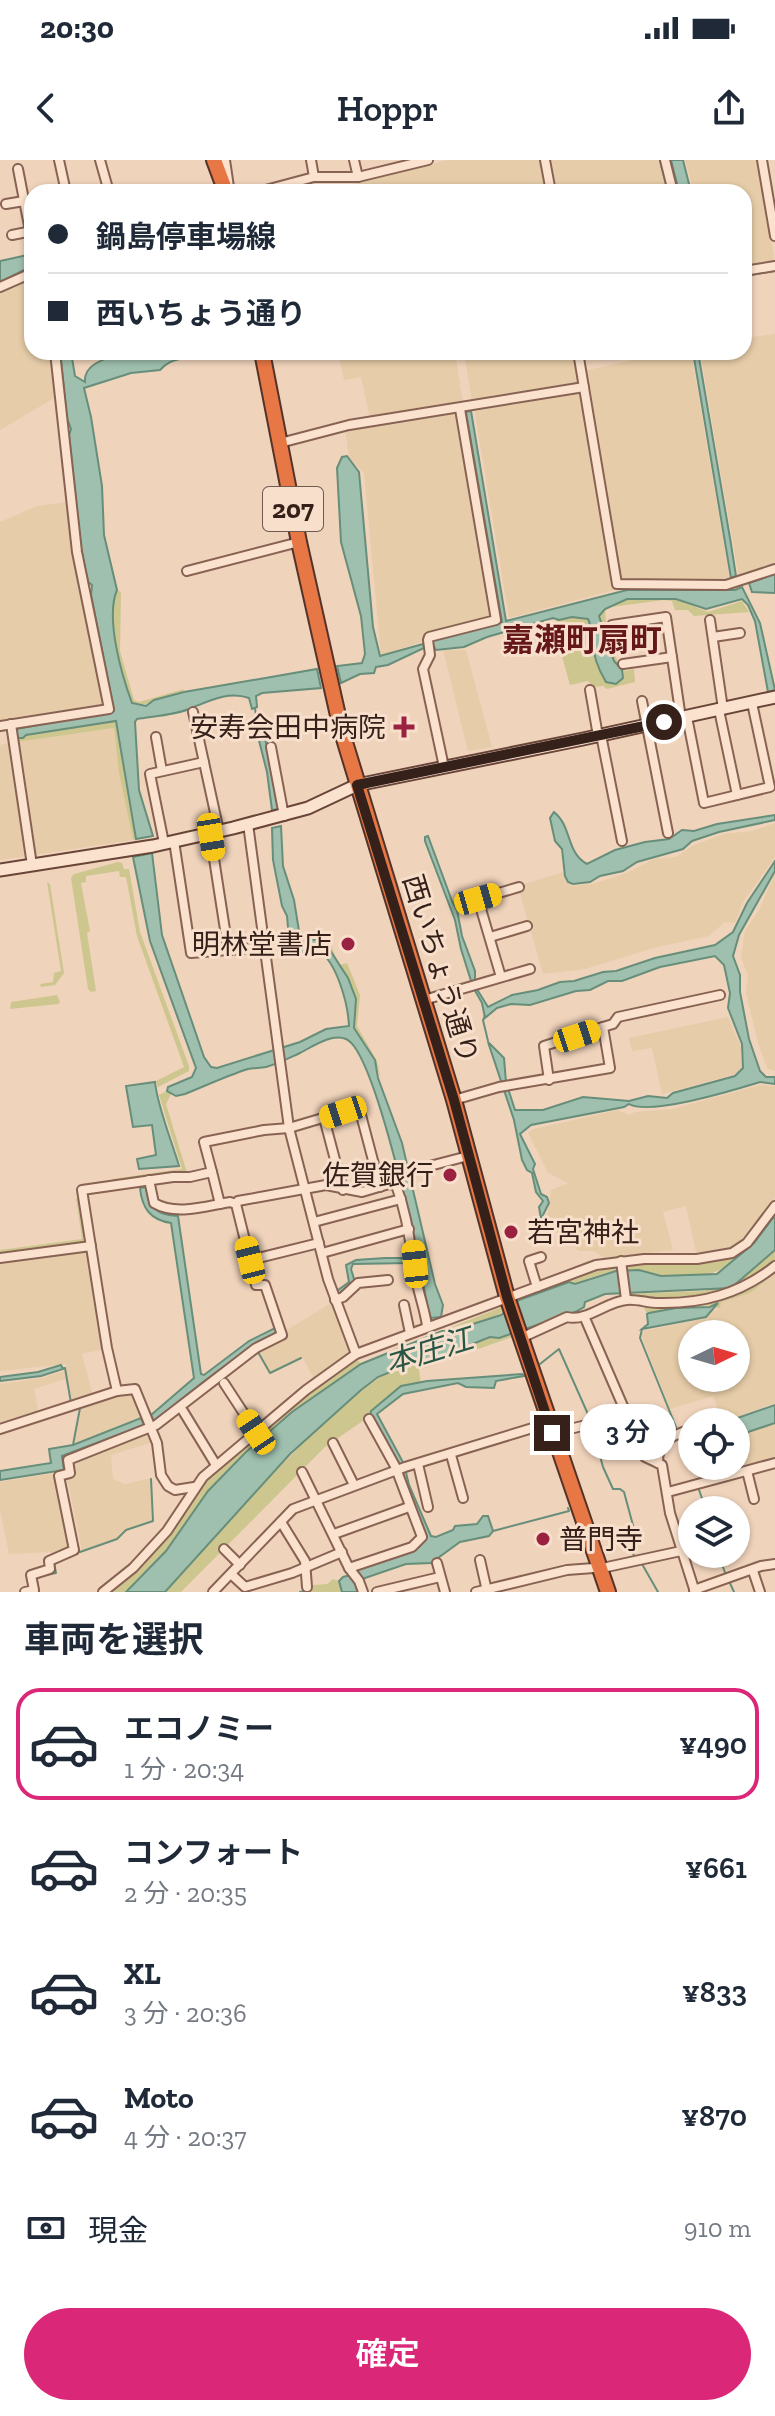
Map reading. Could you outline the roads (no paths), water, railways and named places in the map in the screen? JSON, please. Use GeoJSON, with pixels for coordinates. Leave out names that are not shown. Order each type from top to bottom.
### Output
{"type":"FeatureCollection","features":[{"type":"Feature","properties":{"kind":"highway"},"geometry":{"type":"LineString","coordinates":[[214,160],[224,184]]}},
{"type":"Feature","properties":{"kind":"highway","name":"西いちょう通り"},"geometry":{"type":"LineString","coordinates":[[264,360],[299,542],[341,729],[454,1100],[507,1297],[608,1592]]}},
{"type":"Feature","properties":{"kind":"main road"},"geometry":{"type":"LineString","coordinates":[[0,870],[214,832],[284,816],[357,785],[775,697]]}},
{"type":"Feature","properties":{"kind":"street"},"geometry":{"type":"LineString","coordinates":[[59,160],[64,184]]}},
{"type":"Feature","properties":{"kind":"street"},"geometry":{"type":"LineString","coordinates":[[100,160],[107,184]]}},
{"type":"Feature","properties":{"kind":"street"},"geometry":{"type":"LineString","coordinates":[[225,160],[227,184]]}},
{"type":"Feature","properties":{"kind":"street"},"geometry":{"type":"LineString","coordinates":[[311,160],[314,177]]}},
{"type":"Feature","properties":{"kind":"street"},"geometry":{"type":"LineString","coordinates":[[354,160],[358,177]]}},
{"type":"Feature","properties":{"kind":"street"},"geometry":{"type":"LineString","coordinates":[[288,184],[314,177],[340,182],[428,160]]}},
{"type":"Feature","properties":{"kind":"street"},"geometry":{"type":"LineString","coordinates":[[545,160],[550,184]]}},
{"type":"Feature","properties":{"kind":"street"},"geometry":{"type":"LineString","coordinates":[[665,160],[671,184]]}},
{"type":"Feature","properties":{"kind":"street"},"geometry":{"type":"LineString","coordinates":[[762,160],[775,236]]}},
{"type":"Feature","properties":{"kind":"street"},"geometry":{"type":"LineString","coordinates":[[6,204],[24,201],[18,169]]}},
{"type":"Feature","properties":{"kind":"street"},"geometry":{"type":"LineString","coordinates":[[12,235],[24,232]]}},
{"type":"Feature","properties":{"kind":"street"},"geometry":{"type":"LineString","coordinates":[[752,270],[775,266]]}},
{"type":"Feature","properties":{"kind":"street"},"geometry":{"type":"LineString","coordinates":[[0,287],[24,276]]}},
{"type":"Feature","properties":{"kind":"street"},"geometry":{"type":"LineString","coordinates":[[0,726],[109,709],[77,552],[56,360]]}},
{"type":"Feature","properties":{"kind":"street"},"geometry":{"type":"LineString","coordinates":[[579,360],[617,584],[726,585],[775,569]]}},
{"type":"Feature","properties":{"kind":"street"},"geometry":{"type":"LineString","coordinates":[[280,443],[349,425],[584,387]]}},
{"type":"Feature","properties":{"kind":"street"},"geometry":{"type":"LineString","coordinates":[[444,767],[423,669],[430,655],[429,637],[496,620],[460,409]]}},
{"type":"Feature","properties":{"kind":"street"},"geometry":{"type":"LineString","coordinates":[[187,571],[299,542]]}},
{"type":"Feature","properties":{"kind":"street"},"geometry":{"type":"LineString","coordinates":[[612,625],[666,617],[704,803],[770,787],[752,703]]}},
{"type":"Feature","properties":{"kind":"street"},"geometry":{"type":"LineString","coordinates":[[710,620],[721,709],[737,795]]}},
{"type":"Feature","properties":{"kind":"street"},"geometry":{"type":"LineString","coordinates":[[713,637],[740,633]]}},
{"type":"Feature","properties":{"kind":"street"},"geometry":{"type":"LineString","coordinates":[[623,664],[672,657]]}},
{"type":"Feature","properties":{"kind":"street"},"geometry":{"type":"LineString","coordinates":[[590,690],[622,841]]}},
{"type":"Feature","properties":{"kind":"street"},"geometry":{"type":"LineString","coordinates":[[642,701],[668,833]]}},
{"type":"Feature","properties":{"kind":"street"},"geometry":{"type":"LineString","coordinates":[[193,712],[204,762],[228,949]]}},
{"type":"Feature","properties":{"kind":"street"},"geometry":{"type":"LineString","coordinates":[[11,724],[32,865]]}},
{"type":"Feature","properties":{"kind":"street"},"geometry":{"type":"LineString","coordinates":[[156,737],[162,771]]}},
{"type":"Feature","properties":{"kind":"street"},"geometry":{"type":"LineString","coordinates":[[271,747],[284,816]]}},
{"type":"Feature","properties":{"kind":"street"},"geometry":{"type":"LineString","coordinates":[[204,762],[150,774],[191,953],[265,947]]}},
{"type":"Feature","properties":{"kind":"street"},"geometry":{"type":"LineString","coordinates":[[248,824],[289,1128],[334,1297],[356,1354]]}},
{"type":"Feature","properties":{"kind":"street"},"geometry":{"type":"LineString","coordinates":[[501,977],[478,899],[519,887]]}},
{"type":"Feature","properties":{"kind":"street"},"geometry":{"type":"LineString","coordinates":[[490,937],[527,926]]}},
{"type":"Feature","properties":{"kind":"street"},"geometry":{"type":"LineString","coordinates":[[424,1000],[530,969]]}},
{"type":"Feature","properties":{"kind":"street"},"geometry":{"type":"LineString","coordinates":[[549,1080],[544,1046],[613,1024],[618,1017],[720,995]]}},
{"type":"Feature","properties":{"kind":"street"},"geometry":{"type":"LineString","coordinates":[[454,1100],[499,1087],[610,1068],[603,1027]]}},
{"type":"Feature","properties":{"kind":"street"},"geometry":{"type":"LineString","coordinates":[[220,1204],[204,1142],[289,1128],[343,1112],[361,1115],[380,1187]]}},
{"type":"Feature","properties":{"kind":"street"},"geometry":{"type":"LineString","coordinates":[[324,1118],[343,1190]]}},
{"type":"Feature","properties":{"kind":"street"},"geometry":{"type":"LineString","coordinates":[[422,1168],[468,1156]]}},
{"type":"Feature","properties":{"kind":"street"},"geometry":{"type":"LineString","coordinates":[[117,1391],[107,1348],[82,1190],[212,1172]]}},
{"type":"Feature","properties":{"kind":"street"},"geometry":{"type":"LineString","coordinates":[[149,1180],[154,1203],[163,1209],[178,1210],[236,1204],[238,1201],[326,1185],[362,1192],[396,1185],[409,1229],[417,1286],[430,1325]]}},
{"type":"Feature","properties":{"kind":"street"},"geometry":{"type":"LineString","coordinates":[[314,1222],[401,1199]]}},
{"type":"Feature","properties":{"kind":"street"},"geometry":{"type":"LineString","coordinates":[[25,1592],[34,1590],[31,1575],[50,1569],[49,1561],[74,1550],[64,1475],[70,1473],[68,1460],[151,1427],[256,1348],[282,1335],[265,1285],[256,1285],[236,1204]]}},
{"type":"Feature","properties":{"kind":"street"},"geometry":{"type":"LineString","coordinates":[[103,1592],[133,1568],[167,1531],[194,1487],[216,1465],[306,1390],[356,1354],[596,1265],[621,1261],[697,1259],[732,1253],[747,1243],[775,1206]]}},
{"type":"Feature","properties":{"kind":"street"},"geometry":{"type":"LineString","coordinates":[[322,1253],[409,1229]]}},
{"type":"Feature","properties":{"kind":"street"},"geometry":{"type":"LineString","coordinates":[[250,1260],[319,1243]]}},
{"type":"Feature","properties":{"kind":"street"},"geometry":{"type":"LineString","coordinates":[[0,1258],[91,1246]]}},
{"type":"Feature","properties":{"kind":"street"},"geometry":{"type":"LineString","coordinates":[[537,1287],[529,1261],[541,1257]]}},
{"type":"Feature","properties":{"kind":"street"},"geometry":{"type":"LineString","coordinates":[[621,1261],[626,1299]]}},
{"type":"Feature","properties":{"kind":"street"},"geometry":{"type":"LineString","coordinates":[[521,1338],[567,1317],[584,1316],[626,1299],[667,1303],[711,1299],[753,1284],[775,1266]]}},
{"type":"Feature","properties":{"kind":"street"},"geometry":{"type":"LineString","coordinates":[[334,1297],[343,1297],[358,1283],[388,1280]]}},
{"type":"Feature","properties":{"kind":"street"},"geometry":{"type":"LineString","coordinates":[[404,1305],[410,1333]]}},
{"type":"Feature","properties":{"kind":"street"},"geometry":{"type":"LineString","coordinates":[[584,1316],[645,1457],[662,1465],[678,1541]]}},
{"type":"Feature","properties":{"kind":"street"},"geometry":{"type":"LineString","coordinates":[[224,1383],[256,1432]]}},
{"type":"Feature","properties":{"kind":"street"},"geometry":{"type":"LineString","coordinates":[[0,1429],[117,1391],[135,1389],[151,1427],[159,1452],[160,1471],[168,1486],[175,1490],[194,1487]]}},
{"type":"Feature","properties":{"kind":"street"},"geometry":{"type":"LineString","coordinates":[[183,1411],[216,1465]]}},
{"type":"Feature","properties":{"kind":"street"},"geometry":{"type":"LineString","coordinates":[[213,1592],[293,1509],[399,1469],[551,1428],[592,1426],[628,1415]]}},
{"type":"Feature","properties":{"kind":"street"},"geometry":{"type":"LineString","coordinates":[[350,1570],[412,1547],[422,1537],[409,1507],[399,1469],[369,1419]]}},
{"type":"Feature","properties":{"kind":"street"},"geometry":{"type":"LineString","coordinates":[[658,1463],[661,1446],[678,1433]]}},
{"type":"Feature","properties":{"kind":"street"},"geometry":{"type":"LineString","coordinates":[[333,1443],[354,1485]]}},
{"type":"Feature","properties":{"kind":"street"},"geometry":{"type":"LineString","coordinates":[[451,1455],[463,1498]]}},
{"type":"Feature","properties":{"kind":"street"},"geometry":{"type":"LineString","coordinates":[[750,1470],[775,1463]]}},
{"type":"Feature","properties":{"kind":"street"},"geometry":{"type":"LineString","coordinates":[[418,1464],[428,1507]]}},
{"type":"Feature","properties":{"kind":"street"},"geometry":{"type":"LineString","coordinates":[[302,1472],[363,1592]]}},
{"type":"Feature","properties":{"kind":"street"},"geometry":{"type":"LineString","coordinates":[[668,1492],[712,1480]]}},
{"type":"Feature","properties":{"kind":"street"},"geometry":{"type":"LineString","coordinates":[[749,1480],[754,1499]]}},
{"type":"Feature","properties":{"kind":"street"},"geometry":{"type":"LineString","coordinates":[[334,1534],[409,1507]]}},
{"type":"Feature","properties":{"kind":"street"},"geometry":{"type":"LineString","coordinates":[[281,1522],[307,1566],[307,1587]]}},
{"type":"Feature","properties":{"kind":"street"},"geometry":{"type":"LineString","coordinates":[[224,1549],[240,1565]]}},
{"type":"Feature","properties":{"kind":"street"},"geometry":{"type":"LineString","coordinates":[[231,1574],[245,1587],[342,1552]]}},
{"type":"Feature","properties":{"kind":"street"},"geometry":{"type":"LineString","coordinates":[[476,1592],[567,1570],[637,1561],[678,1552]]}},
{"type":"Feature","properties":{"kind":"street"},"geometry":{"type":"LineString","coordinates":[[480,1560],[487,1591]]}},
{"type":"Feature","properties":{"kind":"street"},"geometry":{"type":"LineString","coordinates":[[437,1563],[445,1592]]}},
{"type":"Feature","properties":{"kind":"street"},"geometry":{"type":"LineString","coordinates":[[687,1568],[695,1591],[761,1566],[775,1564]]}},
{"type":"Feature","properties":{"kind":"street"},"geometry":{"type":"LineString","coordinates":[[753,1571],[760,1592]]}},
{"type":"Feature","properties":{"kind":"street"},"geometry":{"type":"LineString","coordinates":[[377,1592],[398,1590],[440,1577]]}},
{"type":"Feature","properties":{"kind":"water"},"geometry":{"type":"Polygon","coordinates":[[[671,160],[683,160],[689,184],[677,184],[671,160]]]}},
{"type":"Feature","properties":{"kind":"water"},"geometry":{"type":"Polygon","coordinates":[[[24,256],[24,270],[0,282],[0,261],[24,256]]]}},
{"type":"Feature","properties":{"kind":"water"},"geometry":{"type":"Polygon","coordinates":[[[61,360],[72,360],[75,376],[85,382],[88,371],[104,360],[178,360],[160,370],[131,373],[84,388],[102,486],[104,535],[117,590],[113,616],[116,647],[132,703],[146,706],[154,700],[184,692],[317,669],[321,688],[262,693],[256,696],[257,707],[252,709],[249,698],[227,696],[180,712],[137,719],[139,790],[153,836],[136,839],[116,721],[17,738],[16,729],[114,711],[91,595],[92,585],[88,582],[81,548],[69,435],[71,429],[61,360]]]}},
{"type":"Feature","properties":{"kind":"water"},"geometry":{"type":"Polygon","coordinates":[[[694,360],[699,360],[731,544],[736,576],[731,578],[694,360]]]}},
{"type":"Feature","properties":{"kind":"water"},"geometry":{"type":"Polygon","coordinates":[[[471,411],[506,621],[627,590],[735,590],[742,587],[760,623],[775,690],[768,692],[755,621],[742,599],[706,609],[676,599],[627,599],[605,609],[599,616],[614,661],[622,670],[623,678],[616,684],[606,682],[598,667],[588,619],[553,618],[464,647],[436,650],[431,642],[433,640],[502,622],[466,412],[471,411]]]}},
{"type":"Feature","properties":{"kind":"water"},"geometry":{"type":"Polygon","coordinates":[[[347,456],[359,472],[373,627],[380,656],[423,644],[424,648],[388,665],[376,667],[374,673],[360,674],[341,683],[337,666],[362,663],[365,654],[361,616],[341,542],[337,468],[342,457],[347,456]]]}},
{"type":"Feature","properties":{"kind":"water"},"geometry":{"type":"Polygon","coordinates":[[[775,574],[775,593],[752,592],[749,583],[775,574]]]}},
{"type":"Feature","properties":{"kind":"water"},"geometry":{"type":"Polygon","coordinates":[[[258,715],[275,774],[279,809],[272,810],[267,772],[253,717],[258,715]]]}},
{"type":"Feature","properties":{"kind":"water"},"geometry":{"type":"Polygon","coordinates":[[[554,812],[564,824],[576,853],[587,864],[615,850],[669,839],[682,830],[694,831],[717,824],[775,815],[775,820],[719,832],[692,841],[683,849],[637,862],[623,871],[573,884],[565,876],[562,849],[555,841],[550,818],[554,812]]]}},
{"type":"Feature","properties":{"kind":"water"},"geometry":{"type":"Polygon","coordinates":[[[281,826],[283,866],[294,900],[299,931],[309,939],[324,941],[348,978],[356,999],[354,1028],[375,1060],[378,1078],[402,1143],[435,1284],[443,1305],[441,1317],[431,1318],[428,1312],[408,1212],[384,1120],[358,1053],[346,1039],[328,1039],[275,1064],[248,1069],[185,1094],[176,1096],[167,1091],[168,1087],[192,1077],[196,1068],[150,941],[133,857],[152,853],[162,935],[204,1057],[211,1067],[217,1068],[300,1042],[326,1029],[349,1026],[344,995],[331,964],[318,950],[301,953],[292,947],[289,939],[287,916],[282,906],[273,860],[272,828],[281,826]]]}},
{"type":"Feature","properties":{"kind":"water"},"geometry":{"type":"Polygon","coordinates":[[[428,836],[457,910],[462,936],[475,971],[475,986],[488,1007],[512,995],[715,945],[733,932],[747,903],[775,861],[775,871],[739,935],[733,956],[740,975],[749,1039],[760,1071],[766,1077],[775,1077],[775,1084],[760,1082],[713,1096],[655,1107],[629,1104],[531,1125],[520,1134],[535,1164],[533,1169],[541,1194],[547,1197],[549,1203],[541,1219],[539,1207],[543,1201],[536,1192],[532,1173],[522,1160],[514,1120],[488,1042],[504,1058],[506,1082],[515,1110],[543,1110],[583,1097],[629,1101],[648,1096],[667,1098],[673,1093],[735,1076],[743,1068],[742,1044],[728,1008],[730,993],[724,965],[715,956],[660,967],[622,981],[608,981],[590,990],[576,991],[530,1005],[511,1004],[497,1008],[485,1018],[461,949],[455,920],[425,841],[428,836]]]}},
{"type":"Feature","properties":{"kind":"water"},"geometry":{"type":"Polygon","coordinates":[[[155,1082],[179,1166],[139,1169],[137,1159],[156,1155],[152,1125],[133,1127],[126,1086],[155,1082]]]}},
{"type":"Feature","properties":{"kind":"water"},"geometry":{"type":"Polygon","coordinates":[[[146,1187],[155,1209],[178,1216],[201,1374],[204,1375],[249,1341],[275,1328],[277,1332],[230,1362],[156,1420],[151,1415],[194,1378],[171,1223],[158,1219],[145,1208],[140,1188],[146,1187]]]}},
{"type":"Feature","properties":{"kind":"water","name":"本庄江"},"geometry":{"type":"Polygon","coordinates":[[[775,1215],[775,1250],[731,1288],[605,1294],[585,1302],[584,1307],[575,1312],[499,1338],[490,1337],[442,1356],[439,1360],[418,1366],[409,1364],[378,1377],[290,1454],[165,1592],[126,1592],[166,1551],[208,1491],[246,1452],[292,1412],[361,1364],[442,1331],[501,1315],[519,1300],[569,1282],[575,1284],[616,1271],[639,1270],[661,1276],[717,1274],[754,1243],[775,1215]]]}},
{"type":"Feature","properties":{"kind":"water"},"geometry":{"type":"Polygon","coordinates":[[[408,1258],[409,1263],[353,1264],[351,1269],[355,1282],[336,1296],[334,1293],[349,1282],[346,1265],[356,1260],[408,1258]]]}},
{"type":"Feature","properties":{"kind":"water"},"geometry":{"type":"Polygon","coordinates":[[[718,1303],[706,1317],[642,1329],[648,1324],[649,1313],[710,1307],[718,1303]]]}},
{"type":"Feature","properties":{"kind":"water"},"geometry":{"type":"Polygon","coordinates":[[[61,1365],[63,1369],[41,1376],[0,1381],[0,1377],[38,1372],[61,1365]]]}},
{"type":"Feature","properties":{"kind":"water"},"geometry":{"type":"Polygon","coordinates":[[[524,1376],[496,1381],[494,1388],[466,1387],[458,1383],[403,1394],[377,1414],[404,1464],[409,1485],[431,1536],[453,1530],[455,1526],[477,1524],[483,1516],[488,1516],[493,1531],[489,1536],[460,1542],[431,1563],[406,1564],[362,1579],[360,1592],[342,1592],[339,1581],[343,1577],[355,1574],[356,1569],[405,1554],[426,1538],[370,1416],[371,1411],[401,1386],[427,1381],[524,1376]]]}},
{"type":"Feature","properties":{"kind":"water"},"geometry":{"type":"Polygon","coordinates":[[[775,1405],[775,1423],[750,1431],[750,1414],[775,1405]]]}},
{"type":"Feature","properties":{"kind":"water"},"geometry":{"type":"Polygon","coordinates":[[[141,1418],[144,1425],[62,1456],[64,1470],[0,1480],[0,1471],[51,1463],[49,1449],[73,1445],[141,1418]]]}},
{"type":"Feature","properties":{"kind":"waterway"},"geometry":{"type":"LineString","coordinates":[[660,160],[666,184]]}},
{"type":"Feature","properties":{"kind":"waterway"},"geometry":{"type":"LineString","coordinates":[[752,275],[775,271]]}},
{"type":"Feature","properties":{"kind":"waterway"},"geometry":{"type":"LineString","coordinates":[[255,709],[256,715]]}},
{"type":"Feature","properties":{"kind":"waterway"},"geometry":{"type":"LineString","coordinates":[[485,1016],[483,1020],[488,1041]]}},
{"type":"Feature","properties":{"kind":"waterway"},"geometry":{"type":"LineString","coordinates":[[642,1329],[640,1338],[678,1432]]}},
{"type":"Feature","properties":{"kind":"waterway"},"geometry":{"type":"LineString","coordinates":[[540,1364],[559,1349],[591,1421]]}},
{"type":"Feature","properties":{"kind":"waterway"},"geometry":{"type":"LineString","coordinates":[[248,1359],[258,1352],[270,1373],[301,1358]]}},
{"type":"Feature","properties":{"kind":"waterway"},"geometry":{"type":"LineString","coordinates":[[63,1368],[71,1403]]}},
{"type":"Feature","properties":{"kind":"waterway"},"geometry":{"type":"LineString","coordinates":[[216,1383],[231,1373]]}},
{"type":"Feature","properties":{"kind":"waterway"},"geometry":{"type":"LineString","coordinates":[[73,1445],[80,1408]]}},
{"type":"Feature","properties":{"kind":"waterway"},"geometry":{"type":"LineString","coordinates":[[592,1427],[603,1467],[613,1489],[624,1492],[634,1529],[630,1534],[634,1557]]}},
{"type":"Feature","properties":{"kind":"waterway"},"geometry":{"type":"LineString","coordinates":[[149,1435],[154,1448]]}},
{"type":"Feature","properties":{"kind":"waterway"},"geometry":{"type":"LineString","coordinates":[[80,1552],[117,1539],[126,1530],[153,1521],[151,1479]]}},
{"type":"Feature","properties":{"kind":"waterway"},"geometry":{"type":"LineString","coordinates":[[698,1487],[701,1496]]}},
{"type":"Feature","properties":{"kind":"waterway"},"geometry":{"type":"LineString","coordinates":[[493,1531],[569,1511],[568,1508]]}},
{"type":"Feature","properties":{"kind":"waterway"},"geometry":{"type":"LineString","coordinates":[[39,1592],[36,1577],[56,1573],[54,1563]]}},
{"type":"Feature","properties":{"kind":"waterway"},"geometry":{"type":"LineString","coordinates":[[642,1564],[658,1592]]}},
{"type":"Feature","properties":{"kind":"waterway"},"geometry":{"type":"LineString","coordinates":[[723,1568],[726,1575]]}},
{"type":"Feature","properties":{"kind":"waterway"},"geometry":{"type":"LineString","coordinates":[[729,1581],[734,1592]]}},
{"type":"Feature","properties":{"kind":"waterway"},"geometry":{"type":"LineString","coordinates":[[300,1592],[304,1591]]}},
{"type":"Feature","properties":{"kind":"place","name":"安寿会田中病院"},"geometry":{"type":"Point","coordinates":[404,727]}},
{"type":"Feature","properties":{"kind":"place","name":"明林堂書店"},"geometry":{"type":"Point","coordinates":[348,944]}},
{"type":"Feature","properties":{"kind":"place","name":"佐賀銀行"},"geometry":{"type":"Point","coordinates":[450,1175]}},
{"type":"Feature","properties":{"kind":"place","name":"若宮神社"},"geometry":{"type":"Point","coordinates":[511,1232]}},
{"type":"Feature","properties":{"kind":"place","name":"普門寺"},"geometry":{"type":"Point","coordinates":[543,1539]}},
{"type":"Feature","properties":{"kind":"district","name":"嘉瀬町扇町"},"geometry":{"type":"Point","coordinates":[582,640]}}]}
